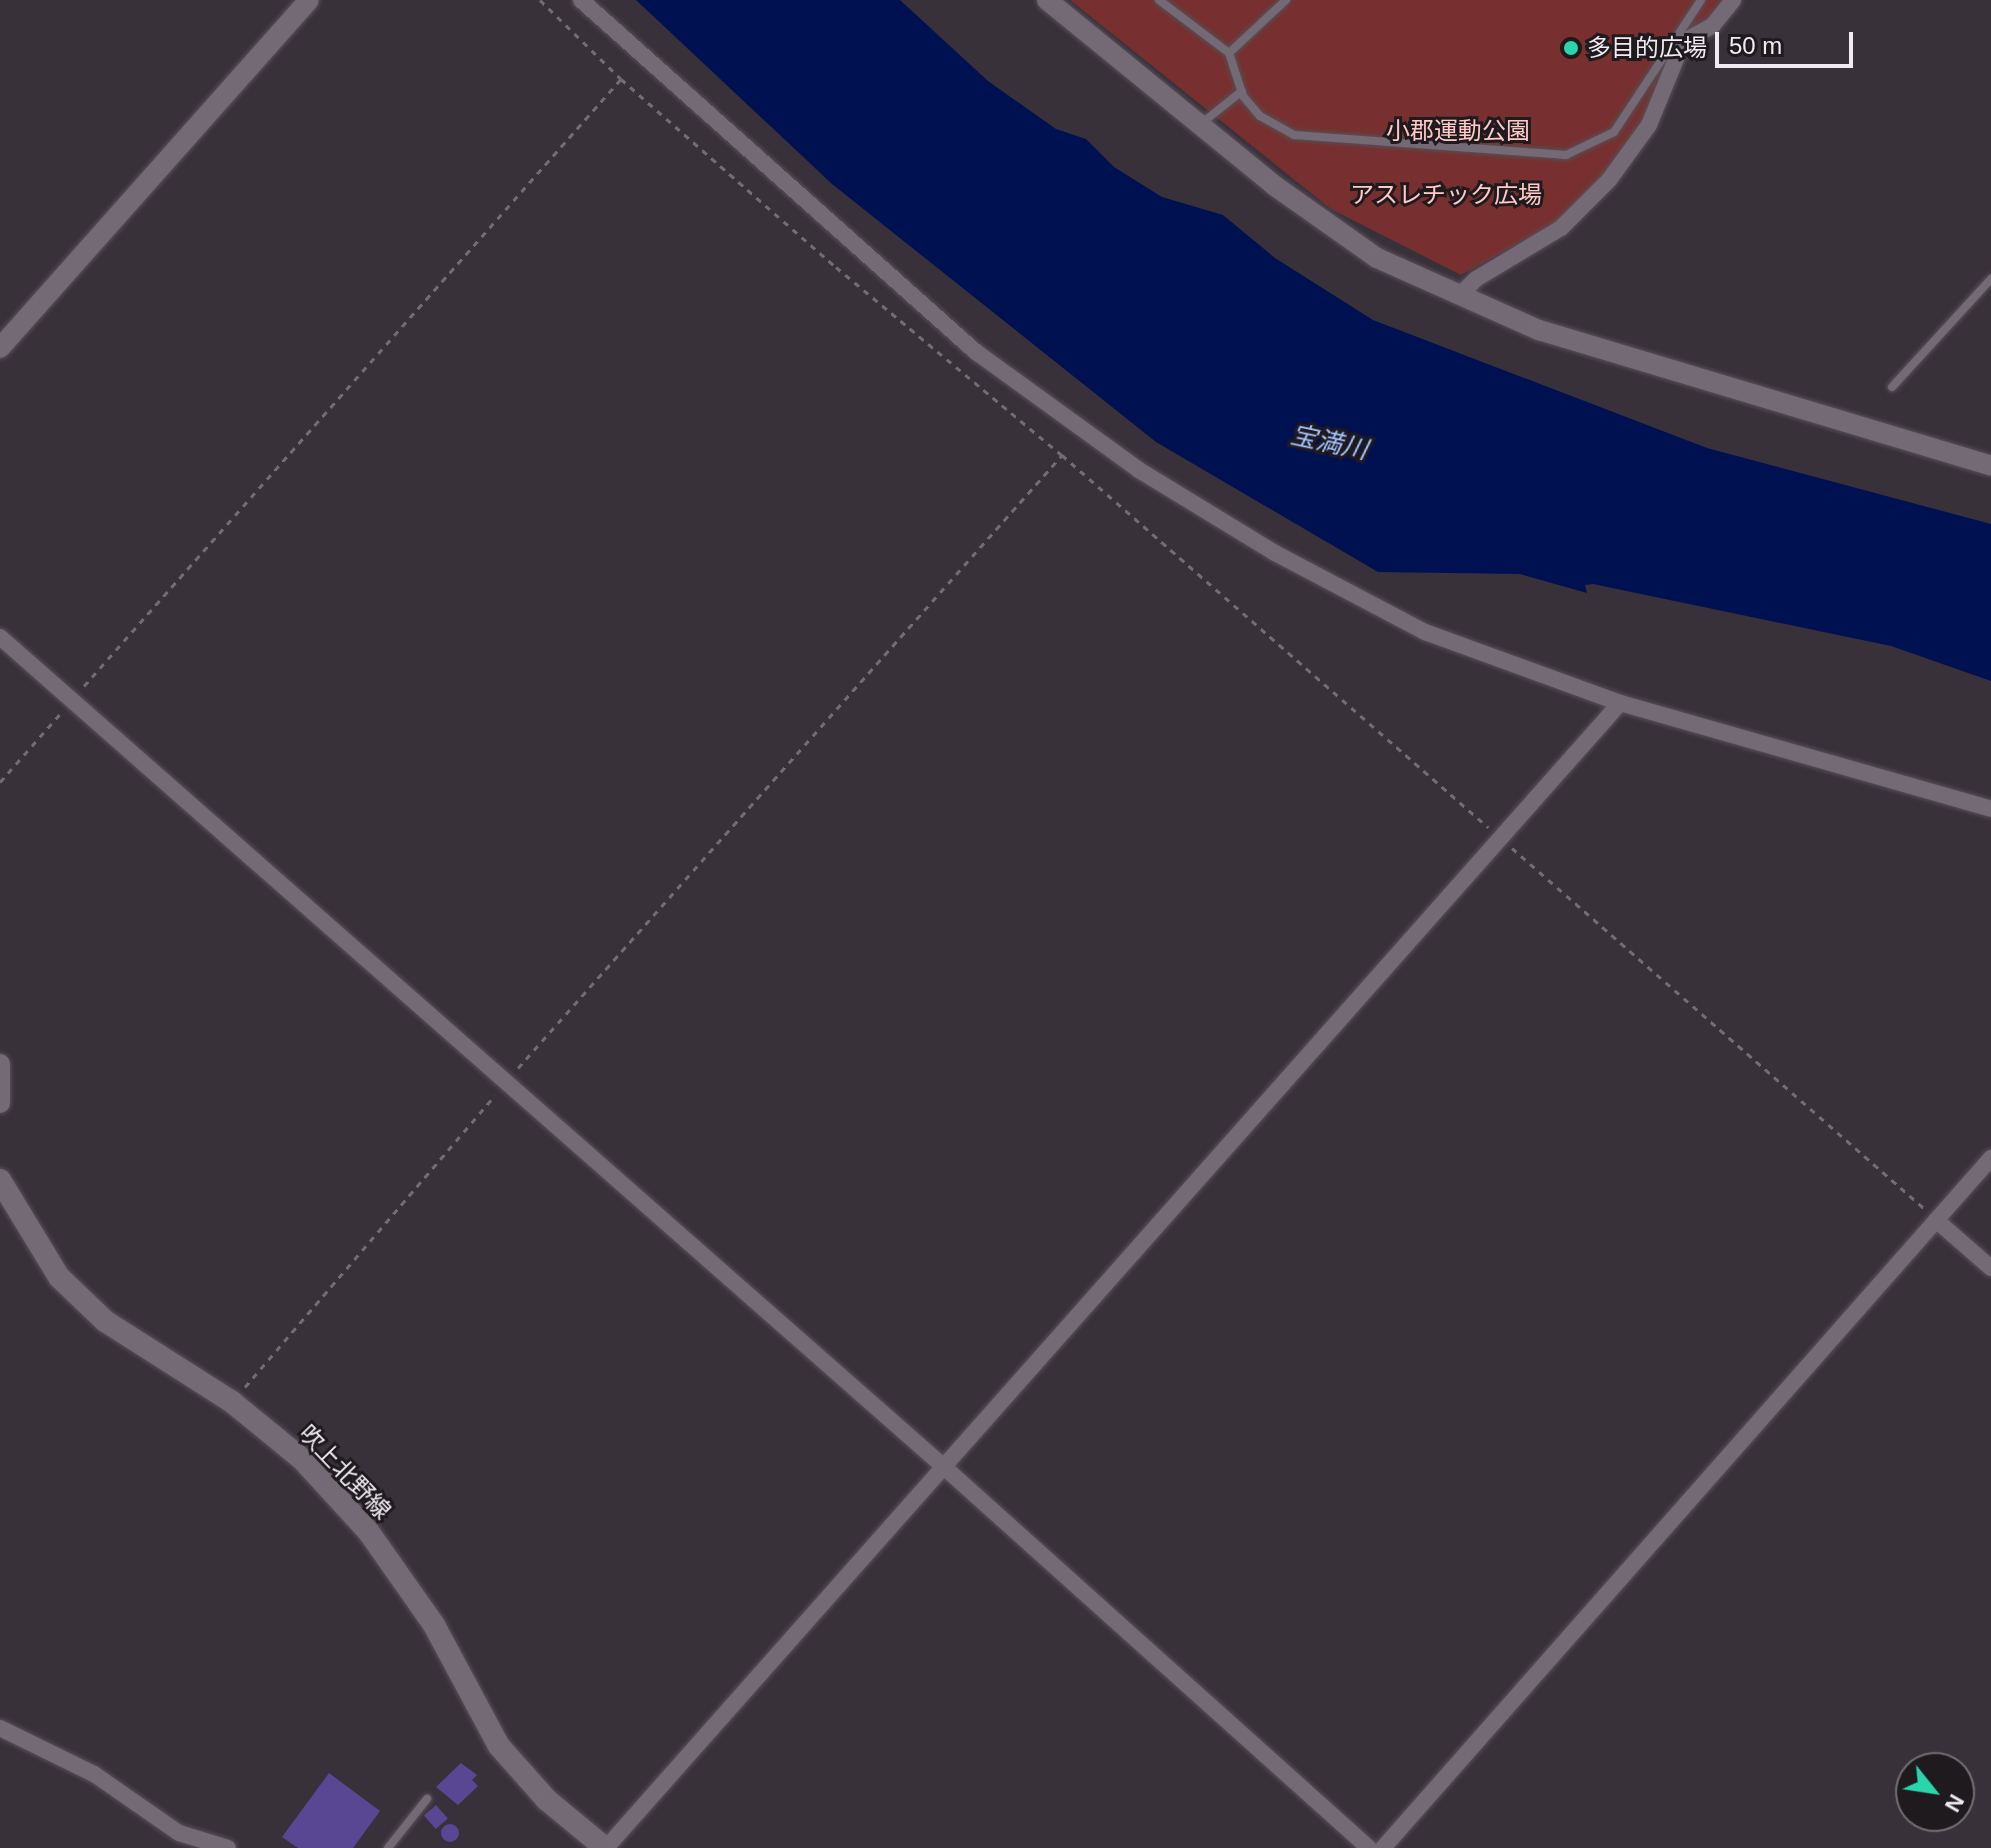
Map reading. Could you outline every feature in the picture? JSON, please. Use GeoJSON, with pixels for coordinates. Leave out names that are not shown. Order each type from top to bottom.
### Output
{"type":"FeatureCollection","features":[{"type":"Feature","properties":{"kind":"main road","name":"吹上北野線"},"geometry":{"type":"LineString","coordinates":[[0,1180],[59,1277],[105,1321],[232,1402],[302,1459],[368,1531],[434,1625],[499,1746],[547,1800],[605,1848]]}},
{"type":"Feature","properties":{"kind":"street"},"geometry":{"type":"LineString","coordinates":[[0,348],[309,0]]}},
{"type":"Feature","properties":{"kind":"street"},"geometry":{"type":"LineString","coordinates":[[581,0],[976,352],[1139,470],[1275,553],[1425,632],[1620,703],[1991,809]]}},
{"type":"Feature","properties":{"kind":"street"},"geometry":{"type":"LineString","coordinates":[[1047,0],[1200,125],[1377,258],[1539,330],[1991,466]]}},
{"type":"Feature","properties":{"kind":"street"},"geometry":{"type":"LineString","coordinates":[[1459,296],[1476,279],[1561,228],[1609,180],[1649,125],[1679,52],[1690,38],[1713,25],[1733,0]]}},
{"type":"Feature","properties":{"kind":"street"},"geometry":{"type":"LineString","coordinates":[[0,637],[944,1467],[1369,1848]]}},
{"type":"Feature","properties":{"kind":"street"},"geometry":{"type":"LineString","coordinates":[[605,1848],[1620,703]]}},
{"type":"Feature","properties":{"kind":"street"},"geometry":{"type":"LineString","coordinates":[[0,1064],[0,1103]]}},
{"type":"Feature","properties":{"kind":"street"},"geometry":{"type":"LineString","coordinates":[[1383,1848],[1991,1158]]}},
{"type":"Feature","properties":{"kind":"street"},"geometry":{"type":"LineString","coordinates":[[1936,1220],[1991,1268]]}},
{"type":"Feature","properties":{"kind":"street"},"geometry":{"type":"LineString","coordinates":[[0,1728],[94,1774],[179,1833],[228,1848]]}},
{"type":"Feature","properties":{"kind":"lane"},"geometry":{"type":"LineString","coordinates":[[1159,0],[1229,53],[1242,91],[1260,116],[1304,137],[1566,155],[1614,132],[1701,0]]}},
{"type":"Feature","properties":{"kind":"lane"},"geometry":{"type":"LineString","coordinates":[[1173,10],[1176,0]]}},
{"type":"Feature","properties":{"kind":"lane"},"geometry":{"type":"LineString","coordinates":[[1229,53],[1286,0]]}},
{"type":"Feature","properties":{"kind":"lane"},"geometry":{"type":"LineString","coordinates":[[1200,125],[1242,91]]}},
{"type":"Feature","properties":{"kind":"lane"},"geometry":{"type":"LineString","coordinates":[[1892,387],[1991,279]]}},
{"type":"Feature","properties":{"kind":"lane"},"geometry":{"type":"LineString","coordinates":[[388,1848],[427,1799]]}},
{"type":"Feature","properties":{"kind":"path"},"geometry":{"type":"LineString","coordinates":[[540,0],[621,79],[1062,455],[1936,1220]]}},
{"type":"Feature","properties":{"kind":"path"},"geometry":{"type":"LineString","coordinates":[[0,782],[621,79]]}},
{"type":"Feature","properties":{"kind":"path"},"geometry":{"type":"LineString","coordinates":[[232,1402],[506,1083],[1062,455]]}},
{"type":"Feature","properties":{"kind":"green space","name":"小郡運動公園"},"geometry":{"type":"Polygon","coordinates":[[[1070,0],[1726,0],[1709,23],[1693,31],[1631,144],[1598,185],[1560,221],[1461,275],[1331,209],[1070,0]]]}},
{"type":"Feature","properties":{"kind":"water","name":"宝満川"},"geometry":{"type":"Polygon","coordinates":[[[636,0],[900,0],[988,81],[1056,129],[1086,139],[1114,167],[1162,197],[1223,215],[1275,258],[1373,320],[1707,448],[1991,524],[1991,681],[1891,646],[1593,584],[1585,585],[1587,593],[1520,574],[1378,572],[1156,442],[832,184],[636,0]]]}},
{"type":"Feature","properties":{"kind":"building"},"geometry":{"type":"Polygon","coordinates":[[[461,1763],[477,1775],[472,1780],[478,1786],[458,1805],[436,1787],[461,1763]]]}},
{"type":"Feature","properties":{"kind":"building"},"geometry":{"type":"Polygon","coordinates":[[[329,1773],[380,1811],[353,1848],[298,1848],[282,1837],[329,1773]]]}},
{"type":"Feature","properties":{"kind":"building"},"geometry":{"type":"Polygon","coordinates":[[[436,1805],[448,1819],[436,1829],[424,1815],[436,1805]]]}},
{"type":"Feature","properties":{"kind":"building"},"geometry":{"type":"Polygon","coordinates":[[[446,1824],[454,1824],[459,1833],[457,1840],[446,1842],[441,1837],[441,1829],[446,1824]]]}},
{"type":"Feature","properties":{"kind":"place","name":"多目的広場"},"geometry":{"type":"Point","coordinates":[1571,48]}},
{"type":"Feature","properties":{"kind":"park label","name":"アスレチック広場"},"geometry":{"type":"Point","coordinates":[1446,195]}}]}
